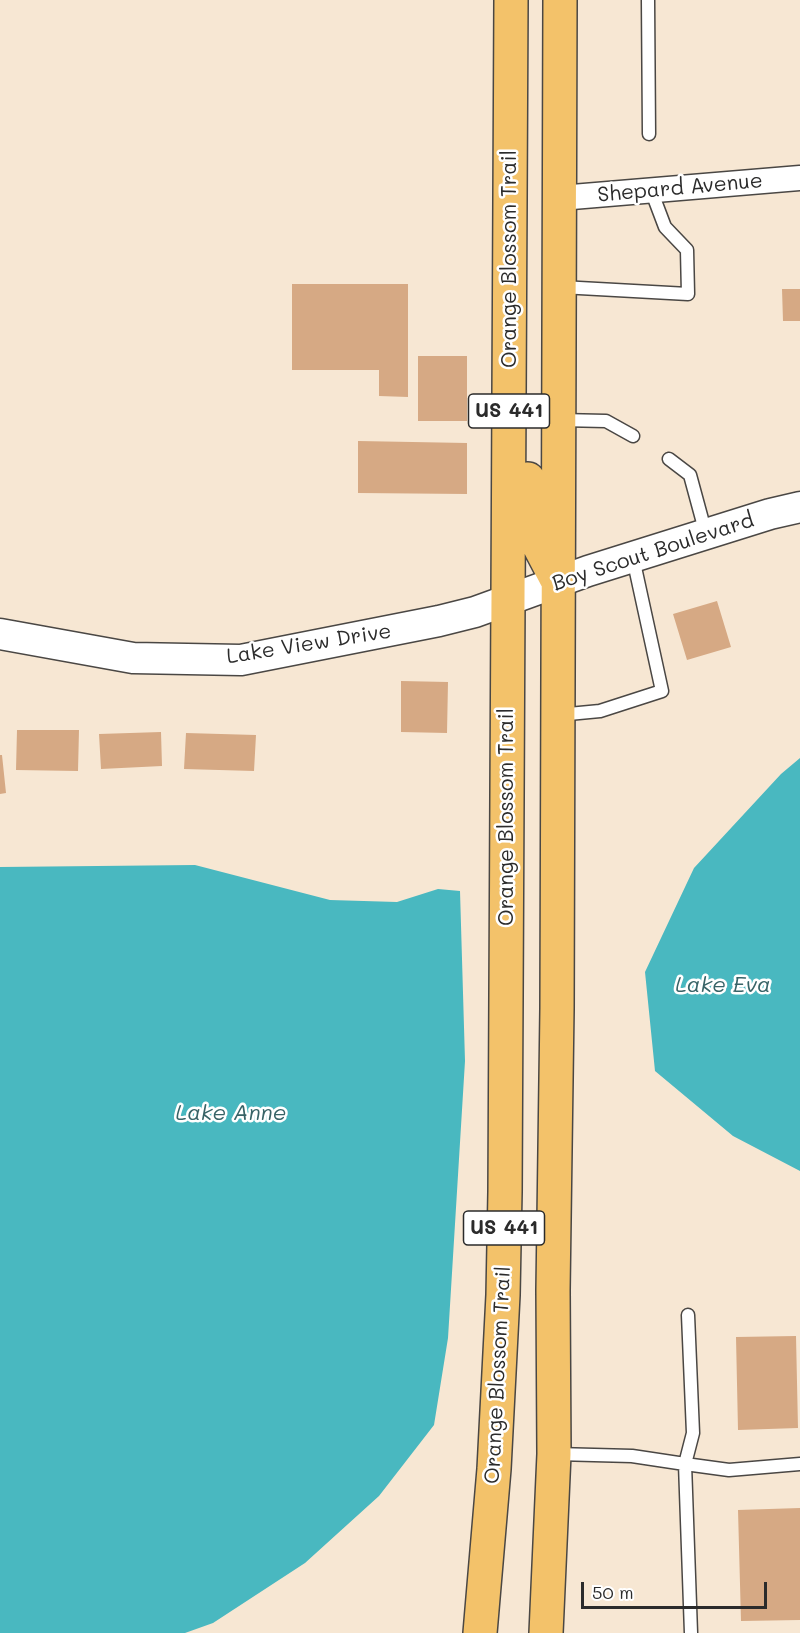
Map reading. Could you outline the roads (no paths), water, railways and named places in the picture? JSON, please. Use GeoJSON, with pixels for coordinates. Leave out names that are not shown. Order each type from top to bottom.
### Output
{"type":"FeatureCollection","features":[{"type":"Feature","properties":{"kind":"main road","name":"Orange Blossom Trail"},"geometry":{"type":"LineString","coordinates":[[480,1633],[494,1469],[505,1192],[511,0]]}},
{"type":"Feature","properties":{"kind":"main road","name":"US 441"},"geometry":{"type":"LineString","coordinates":[[546,1633],[554,1454],[560,1]]}},
{"type":"Feature","properties":{"kind":"main road"},"geometry":{"type":"LineString","coordinates":[[511,36],[526,87],[529,149],[528,483],[533,534],[558,582]]}},
{"type":"Feature","properties":{"kind":"street","name":"Shepard Avenue"},"geometry":{"type":"LineString","coordinates":[[560,198],[800,178]]}},
{"type":"Feature","properties":{"kind":"street","name":"Boy Scout Boulevard"},"geometry":{"type":"LineString","coordinates":[[508,601],[633,557],[770,514],[800,507]]}},
{"type":"Feature","properties":{"kind":"street","name":"Lake View Drive"},"geometry":{"type":"LineString","coordinates":[[2,636],[133,658],[241,660],[439,621],[508,601]]}},
{"type":"Feature","properties":{"kind":"lane"},"geometry":{"type":"LineString","coordinates":[[648,0],[649,134]]}},
{"type":"Feature","properties":{"kind":"lane"},"geometry":{"type":"LineString","coordinates":[[559,287],[688,294],[687,250],[664,227],[651,190]]}},
{"type":"Feature","properties":{"kind":"lane"},"geometry":{"type":"LineString","coordinates":[[559,420],[606,421],[633,436]]}},
{"type":"Feature","properties":{"kind":"lane"},"geometry":{"type":"LineString","coordinates":[[669,459],[690,475],[706,534]]}},
{"type":"Feature","properties":{"kind":"lane"},"geometry":{"type":"LineString","coordinates":[[558,715],[600,711],[662,691],[633,557]]}},
{"type":"Feature","properties":{"kind":"lane"},"geometry":{"type":"LineString","coordinates":[[688,1315],[693,1433],[685,1464],[691,1633]]}},
{"type":"Feature","properties":{"kind":"lane"},"geometry":{"type":"LineString","coordinates":[[554,1454],[632,1456],[729,1470],[800,1464]]}},
{"type":"Feature","properties":{"kind":"water","name":"Lake Eva"},"geometry":{"type":"Polygon","coordinates":[[[800,758],[800,1171],[733,1136],[655,1071],[645,972],[694,868],[781,774],[800,758]]]}},
{"type":"Feature","properties":{"kind":"water","name":"Lake Anne"},"geometry":{"type":"Polygon","coordinates":[[[195,865],[330,900],[397,902],[438,889],[460,891],[465,1061],[448,1338],[434,1425],[379,1496],[305,1563],[213,1623],[185,1633],[0,1633],[0,867],[195,865]]]}}]}
